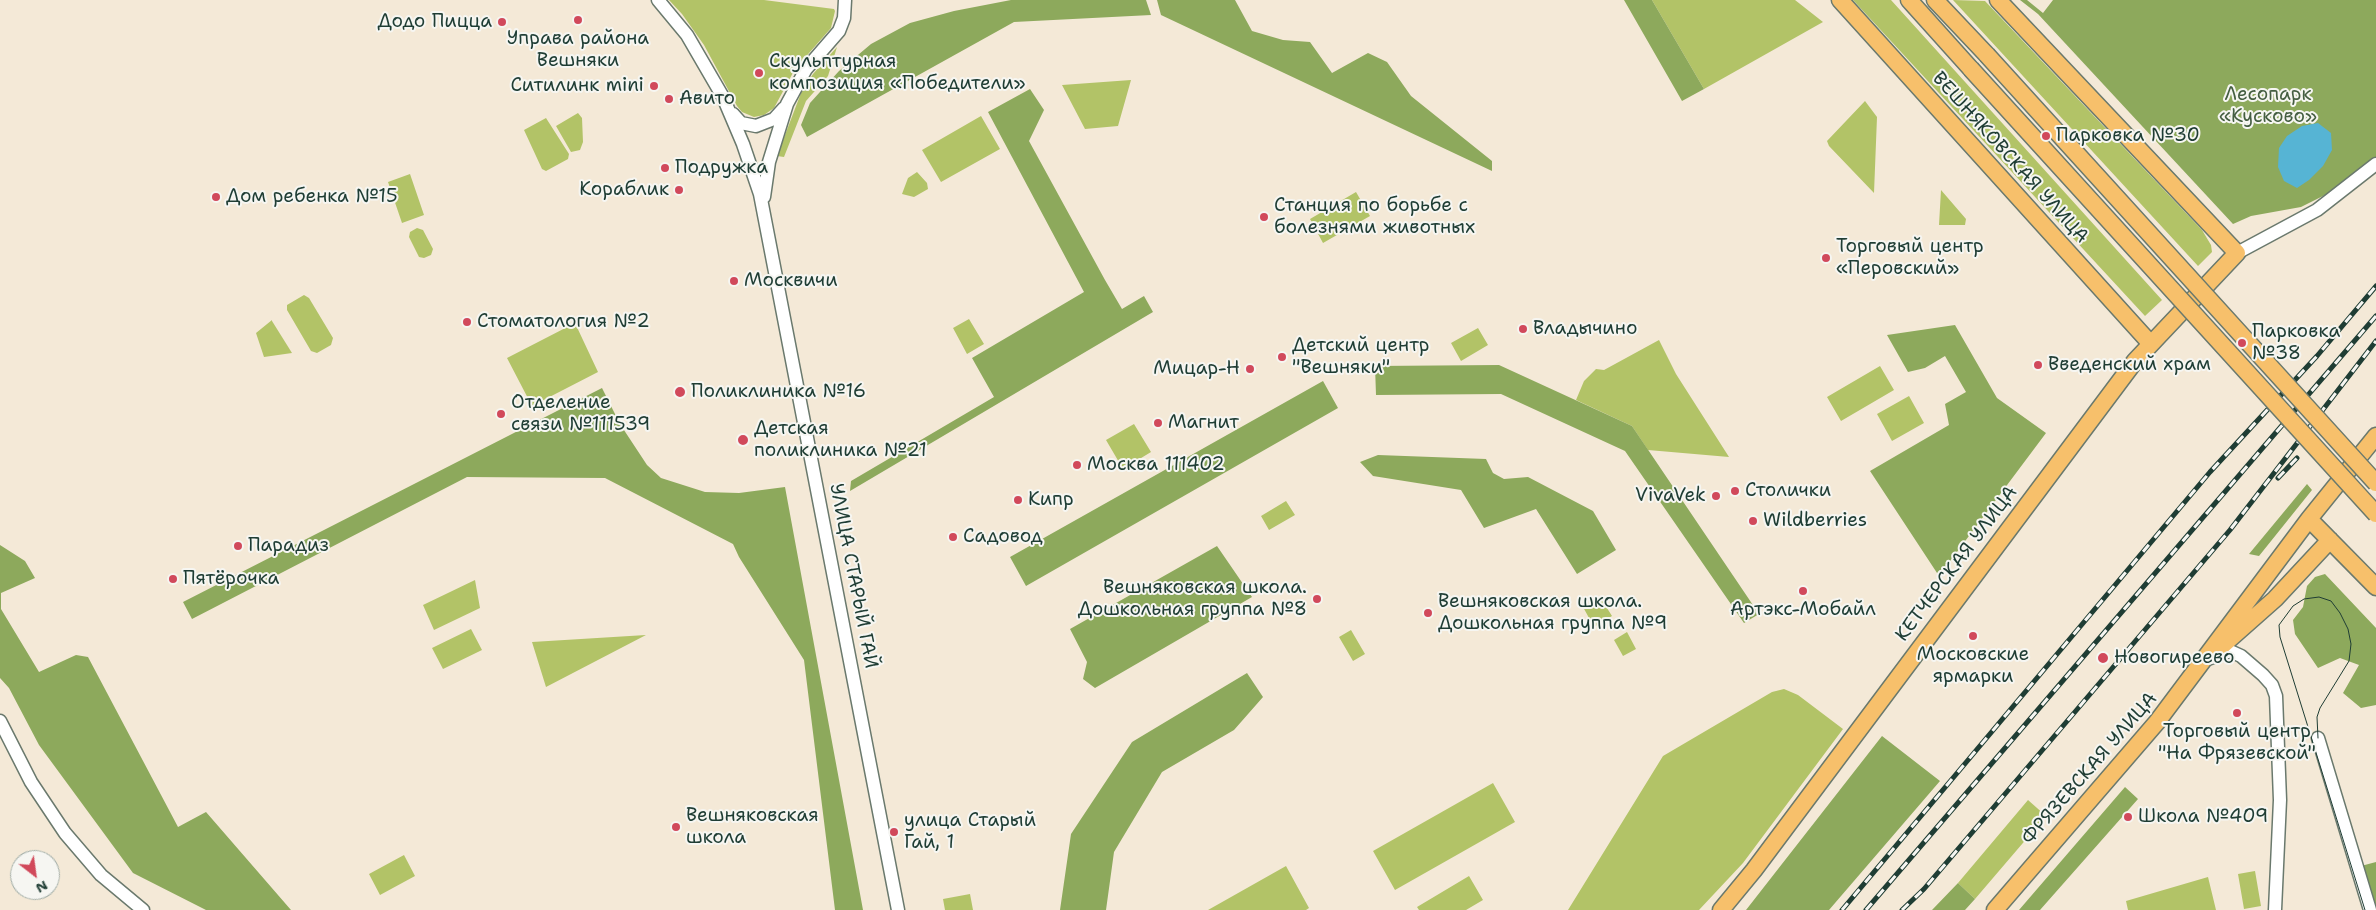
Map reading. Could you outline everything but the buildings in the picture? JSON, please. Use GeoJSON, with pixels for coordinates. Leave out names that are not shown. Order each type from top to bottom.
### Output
{"type":"FeatureCollection","features":[{"type":"Feature","properties":{"kind":"main road","name":"ВЕШНЯКОВСКАЯ УЛИЦА"},"geometry":{"type":"LineString","coordinates":[[1840,0],[2150,343]]}},
{"type":"Feature","properties":{"kind":"main road"},"geometry":{"type":"LineString","coordinates":[[1909,0],[2376,514]]}},
{"type":"Feature","properties":{"kind":"main road"},"geometry":{"type":"LineString","coordinates":[[1935,0],[2376,483]]}},
{"type":"Feature","properties":{"kind":"main road"},"geometry":{"type":"LineString","coordinates":[[1998,0],[2237,253]]}},
{"type":"Feature","properties":{"kind":"main road","name":"КЕТЧЕРСКАЯ УЛИЦА"},"geometry":{"type":"LineString","coordinates":[[1721,910],[1754,870],[2057,463],[2150,343],[2237,253]]}},
{"type":"Feature","properties":{"kind":"main road","name":"ФРЯЗЕВСКАЯ УЛИЦА"},"geometry":{"type":"LineString","coordinates":[[1995,910],[2157,722],[2309,519],[2376,436]]}},
{"type":"Feature","properties":{"kind":"main road"},"geometry":{"type":"LineString","coordinates":[[2309,519],[2376,587]]}},
{"type":"Feature","properties":{"kind":"main road"},"geometry":{"type":"LineString","coordinates":[[2204,660],[2275,599],[2330,540]]}},
{"type":"Feature","properties":{"kind":"street","name":"УЛИЦА СТАРЫЙ ГАЙ"},"geometry":{"type":"LineString","coordinates":[[766,220],[765,184],[769,162],[787,104],[806,69],[839,31],[844,18],[845,0]]}},
{"type":"Feature","properties":{"kind":"street","name":"УЛИЦА СТАРЫЙ ГАЙ"},"geometry":{"type":"LineString","coordinates":[[661,2],[686,35],[708,69],[729,110],[751,166],[766,220],[898,910]]}},
{"type":"Feature","properties":{"kind":"street","name":"УЛИЦА СТАРЫЙ ГАЙ"},"geometry":{"type":"LineString","coordinates":[[729,110],[741,123],[756,126],[774,119],[787,104]]}},
{"type":"Feature","properties":{"kind":"street"},"geometry":{"type":"LineString","coordinates":[[2237,253],[2317,210],[2376,164]]}},
{"type":"Feature","properties":{"kind":"street"},"geometry":{"type":"LineString","coordinates":[[2204,660],[2230,651],[2241,656],[2272,685],[2276,696],[2280,800],[2275,910]]}},
{"type":"Feature","properties":{"kind":"street"},"geometry":{"type":"LineString","coordinates":[[0,721],[31,782],[66,833],[102,875],[143,910]]}},
{"type":"Feature","properties":{"kind":"street"},"geometry":{"type":"LineString","coordinates":[[2318,738],[2370,910]]}},
{"type":"Feature","properties":{"kind":"green space"},"geometry":{"type":"Polygon","coordinates":[[[669,0],[764,0],[834,9],[835,11],[831,28],[795,69],[774,108],[764,115],[754,117],[742,112],[737,106],[704,45],[682,14],[669,0]]]}},
{"type":"Feature","properties":{"kind":"green space"},"geometry":{"type":"Polygon","coordinates":[[[1011,0],[1146,0],[1151,15],[1014,22],[807,137],[801,125],[810,103],[839,71],[871,44],[910,23],[954,11],[1011,0]]]}},
{"type":"Feature","properties":{"kind":"green space"},"geometry":{"type":"Polygon","coordinates":[[[1157,0],[1235,0],[1252,31],[1283,40],[1310,42],[1332,73],[1368,53],[1387,62],[1411,96],[1492,161],[1492,171],[1161,15],[1157,0]]]}},
{"type":"Feature","properties":{"kind":"green space"},"geometry":{"type":"Polygon","coordinates":[[[1624,0],[1652,0],[1704,89],[1682,101],[1624,0]]]}},
{"type":"Feature","properties":{"kind":"green space"},"geometry":{"type":"Polygon","coordinates":[[[1652,0],[1795,0],[1823,22],[1704,89],[1652,0]]]}},
{"type":"Feature","properties":{"kind":"green space"},"geometry":{"type":"Polygon","coordinates":[[[1853,0],[1891,0],[2162,300],[2145,316],[1853,0]]]}},
{"type":"Feature","properties":{"kind":"green space"},"geometry":{"type":"Polygon","coordinates":[[[1953,0],[1985,1],[2202,230],[2211,245],[2212,252],[2198,266],[1953,0]]]}},
{"type":"Feature","properties":{"kind":"green space","name":"Лесопарк «Кусково»"},"geometry":{"type":"Polygon","coordinates":[[[2020,0],[2027,0],[2043,13],[2053,0],[2376,0],[2376,157],[2341,187],[2301,207],[2251,216],[2233,224],[2038,14],[2020,0]]]}},
{"type":"Feature","properties":{"kind":"green space"},"geometry":{"type":"Polygon","coordinates":[[[837,47],[828,76],[806,101],[784,157],[777,156],[801,93],[813,74],[837,47]]]}},
{"type":"Feature","properties":{"kind":"green space"},"geometry":{"type":"Polygon","coordinates":[[[1131,80],[1118,126],[1085,129],[1062,85],[1131,80]]]}},
{"type":"Feature","properties":{"kind":"green space"},"geometry":{"type":"Polygon","coordinates":[[[1030,89],[1044,110],[1029,141],[1105,280],[1122,309],[1144,296],[1153,312],[850,491],[851,481],[994,397],[972,358],[1084,292],[988,112],[1030,89]]]}},
{"type":"Feature","properties":{"kind":"green space"},"geometry":{"type":"Polygon","coordinates":[[[1865,101],[1877,117],[1874,193],[1829,146],[1827,141],[1865,101]]]}},
{"type":"Feature","properties":{"kind":"green space"},"geometry":{"type":"Polygon","coordinates":[[[578,113],[582,118],[583,142],[580,150],[571,152],[556,126],[578,113]]]}},
{"type":"Feature","properties":{"kind":"green space"},"geometry":{"type":"Polygon","coordinates":[[[981,116],[1000,149],[941,182],[922,150],[981,116]]]}},
{"type":"Feature","properties":{"kind":"green space"},"geometry":{"type":"Polygon","coordinates":[[[546,118],[569,154],[568,159],[546,171],[542,169],[524,130],[546,118]]]}},
{"type":"Feature","properties":{"kind":"green space"},"geometry":{"type":"Polygon","coordinates":[[[917,172],[927,183],[928,189],[914,197],[902,194],[908,178],[917,172]]]}},
{"type":"Feature","properties":{"kind":"green space"},"geometry":{"type":"Polygon","coordinates":[[[410,174],[424,215],[402,223],[388,182],[410,174]]]}},
{"type":"Feature","properties":{"kind":"green space"},"geometry":{"type":"Polygon","coordinates":[[[1941,190],[1966,219],[1965,225],[1939,225],[1941,190]]]}},
{"type":"Feature","properties":{"kind":"green space"},"geometry":{"type":"Polygon","coordinates":[[[1356,192],[1370,216],[1323,243],[1310,219],[1356,192]]]}},
{"type":"Feature","properties":{"kind":"green space"},"geometry":{"type":"Polygon","coordinates":[[[417,228],[423,230],[433,249],[431,255],[424,258],[419,257],[409,237],[410,232],[417,228]]]}},
{"type":"Feature","properties":{"kind":"green space"},"geometry":{"type":"Polygon","coordinates":[[[304,295],[309,298],[333,338],[331,345],[317,353],[311,351],[287,310],[287,305],[304,295]]]}},
{"type":"Feature","properties":{"kind":"green space"},"geometry":{"type":"Polygon","coordinates":[[[969,319],[984,344],[967,354],[953,328],[969,319]]]}},
{"type":"Feature","properties":{"kind":"green space"},"geometry":{"type":"Polygon","coordinates":[[[272,320],[292,353],[264,357],[256,333],[272,320]]]}},
{"type":"Feature","properties":{"kind":"green space"},"geometry":{"type":"Polygon","coordinates":[[[575,323],[598,372],[532,406],[507,358],[575,323]]]}},
{"type":"Feature","properties":{"kind":"green space"},"geometry":{"type":"Polygon","coordinates":[[[1955,325],[1997,398],[2046,433],[1939,576],[1870,471],[1949,425],[1945,404],[1966,392],[1945,356],[1925,368],[1908,372],[1887,335],[1955,325]]]}},
{"type":"Feature","properties":{"kind":"green space"},"geometry":{"type":"Polygon","coordinates":[[[1478,328],[1488,345],[1461,361],[1451,343],[1478,328]]]}},
{"type":"Feature","properties":{"kind":"green space"},"geometry":{"type":"Polygon","coordinates":[[[1659,340],[1676,374],[1729,457],[1648,450],[1632,426],[1576,400],[1584,381],[1596,369],[1604,370],[1659,340]]]}},
{"type":"Feature","properties":{"kind":"green space"},"geometry":{"type":"Polygon","coordinates":[[[1499,365],[1632,426],[1759,614],[1744,623],[1625,451],[1501,394],[1376,395],[1375,366],[1499,365]]]}},
{"type":"Feature","properties":{"kind":"green space"},"geometry":{"type":"Polygon","coordinates":[[[1880,366],[1894,390],[1841,421],[1827,397],[1880,366]]]}},
{"type":"Feature","properties":{"kind":"green space"},"geometry":{"type":"Polygon","coordinates":[[[1323,381],[1338,408],[1026,586],[1010,557],[1323,381]]]}},
{"type":"Feature","properties":{"kind":"green space"},"geometry":{"type":"Polygon","coordinates":[[[602,388],[620,424],[647,465],[661,478],[705,492],[739,493],[785,487],[863,910],[835,910],[804,660],[739,557],[733,544],[605,478],[467,477],[192,619],[183,602],[602,388]]]}},
{"type":"Feature","properties":{"kind":"green space"},"geometry":{"type":"Polygon","coordinates":[[[1909,396],[1924,423],[1892,441],[1877,414],[1909,396]]]}},
{"type":"Feature","properties":{"kind":"green space"},"geometry":{"type":"Polygon","coordinates":[[[1134,424],[1151,452],[1123,469],[1106,440],[1134,424]]]}},
{"type":"Feature","properties":{"kind":"green space"},"geometry":{"type":"Polygon","coordinates":[[[1378,455],[1486,459],[1493,473],[1504,479],[1528,477],[1593,511],[1616,550],[1577,574],[1536,509],[1484,528],[1461,490],[1373,476],[1360,462],[1378,455]]]}},
{"type":"Feature","properties":{"kind":"green space"},"geometry":{"type":"Polygon","coordinates":[[[2307,484],[2312,490],[2259,556],[2249,554],[2307,484]]]}},
{"type":"Feature","properties":{"kind":"green space"},"geometry":{"type":"Polygon","coordinates":[[[1286,501],[1295,515],[1269,530],[1261,516],[1286,501]]]}},
{"type":"Feature","properties":{"kind":"green space"},"geometry":{"type":"Polygon","coordinates":[[[0,545],[25,561],[35,578],[1,593],[1,609],[39,672],[76,655],[88,657],[178,827],[206,812],[291,910],[206,910],[133,873],[39,745],[9,688],[0,678],[0,545]]]}},
{"type":"Feature","properties":{"kind":"green space"},"geometry":{"type":"Polygon","coordinates":[[[1217,546],[1252,597],[1095,688],[1083,679],[1087,662],[1070,629],[1217,546]]]}},
{"type":"Feature","properties":{"kind":"green space"},"geometry":{"type":"Polygon","coordinates":[[[2325,574],[2376,628],[2376,705],[2361,708],[2343,693],[2359,665],[2340,658],[2318,668],[2295,634],[2293,620],[2303,607],[2307,586],[2315,577],[2325,574]]]}},
{"type":"Feature","properties":{"kind":"green space"},"geometry":{"type":"Polygon","coordinates":[[[475,580],[480,608],[434,630],[423,605],[475,580]]]}},
{"type":"Feature","properties":{"kind":"green space"},"geometry":{"type":"Polygon","coordinates":[[[1600,597],[1612,616],[1594,627],[1583,607],[1600,597]]]}},
{"type":"Feature","properties":{"kind":"green space"},"geometry":{"type":"Polygon","coordinates":[[[471,629],[482,650],[443,669],[432,648],[471,629]]]}},
{"type":"Feature","properties":{"kind":"green space"},"geometry":{"type":"Polygon","coordinates":[[[1351,630],[1365,654],[1353,661],[1339,637],[1351,630]]]}},
{"type":"Feature","properties":{"kind":"green space"},"geometry":{"type":"Polygon","coordinates":[[[1627,632],[1636,649],[1623,656],[1614,640],[1627,632]]]}},
{"type":"Feature","properties":{"kind":"green space"},"geometry":{"type":"Polygon","coordinates":[[[646,635],[546,687],[532,642],[646,635]]]}},
{"type":"Feature","properties":{"kind":"green space"},"geometry":{"type":"Polygon","coordinates":[[[1247,673],[1263,697],[1234,730],[1162,772],[1114,852],[1106,910],[1060,910],[1071,834],[1132,742],[1247,673]]]}},
{"type":"Feature","properties":{"kind":"green space"},"geometry":{"type":"Polygon","coordinates":[[[1784,689],[1798,695],[1843,729],[1743,863],[1699,910],[1568,910],[1663,756],[1772,692],[1784,689]]]}},
{"type":"Feature","properties":{"kind":"green space"},"geometry":{"type":"Polygon","coordinates":[[[1882,736],[1940,781],[1829,910],[1746,910],[1882,736]]]}},
{"type":"Feature","properties":{"kind":"green space"},"geometry":{"type":"Polygon","coordinates":[[[1493,783],[1515,822],[1395,890],[1373,851],[1493,783]]]}},
{"type":"Feature","properties":{"kind":"green space"},"geometry":{"type":"Polygon","coordinates":[[[2125,787],[2138,799],[2040,910],[2019,910],[2125,787]]]}},
{"type":"Feature","properties":{"kind":"green space"},"geometry":{"type":"Polygon","coordinates":[[[2028,800],[2046,816],[1975,899],[1958,883],[2028,800]]]}},
{"type":"Feature","properties":{"kind":"green space"},"geometry":{"type":"Polygon","coordinates":[[[404,855],[415,876],[380,895],[369,874],[404,855]]]}},
{"type":"Feature","properties":{"kind":"green space"},"geometry":{"type":"Polygon","coordinates":[[[2376,862],[2376,910],[2361,866],[2376,862]]]}},
{"type":"Feature","properties":{"kind":"green space"},"geometry":{"type":"Polygon","coordinates":[[[1286,866],[1309,908],[1306,910],[1208,910],[1286,866]]]}},
{"type":"Feature","properties":{"kind":"green space"},"geometry":{"type":"Polygon","coordinates":[[[2255,871],[2261,906],[2244,909],[2238,874],[2255,871]]]}},
{"type":"Feature","properties":{"kind":"green space"},"geometry":{"type":"Polygon","coordinates":[[[1469,876],[1483,900],[1466,910],[1419,910],[1417,907],[1469,876]]]}},
{"type":"Feature","properties":{"kind":"green space"},"geometry":{"type":"Polygon","coordinates":[[[2208,877],[2216,910],[2128,910],[2126,901],[2208,877]]]}},
{"type":"Feature","properties":{"kind":"green space"},"geometry":{"type":"Polygon","coordinates":[[[1958,883],[1975,899],[1965,910],[1932,910],[1958,883]]]}},
{"type":"Feature","properties":{"kind":"green space"},"geometry":{"type":"Polygon","coordinates":[[[970,894],[973,910],[945,910],[943,899],[970,894]]]}},
{"type":"Feature","properties":{"kind":"water"},"geometry":{"type":"Polygon","coordinates":[[[2318,123],[2331,133],[2332,150],[2323,166],[2309,180],[2297,188],[2284,181],[2278,167],[2279,148],[2287,136],[2302,126],[2318,123]]]}},
{"type":"Feature","properties":{"kind":"tram line"},"geometry":{"type":"LineString","coordinates":[[2318,738],[2317,717],[2320,708],[2349,661],[2351,644],[2348,629],[2340,613],[2331,601],[2319,597],[2304,599],[2293,606],[2279,625],[2280,637],[2365,910]]}},
{"type":"Feature","properties":{"kind":"railway"},"geometry":{"type":"LineString","coordinates":[[1842,910],[2210,472],[2317,356],[2376,286]]}},
{"type":"Feature","properties":{"kind":"railway"},"geometry":{"type":"LineString","coordinates":[[1866,910],[2376,316]]}},
{"type":"Feature","properties":{"kind":"railway"},"geometry":{"type":"LineString","coordinates":[[1902,910],[1924,889],[2230,530],[2376,341]]}},
{"type":"Feature","properties":{"kind":"railway"},"geometry":{"type":"LineString","coordinates":[[2278,478],[2297,458]]}},
{"type":"Feature","properties":{"kind":"place","name":"Управа района Вешняки"},"geometry":{"type":"Point","coordinates":[578,20]}},
{"type":"Feature","properties":{"kind":"place","name":"Додо Пицца"},"geometry":{"type":"Point","coordinates":[502,22]}},
{"type":"Feature","properties":{"kind":"place","name":"Скульптурная композиция «Победители»"},"geometry":{"type":"Point","coordinates":[759,73]}},
{"type":"Feature","properties":{"kind":"place","name":"Ситилинк mini"},"geometry":{"type":"Point","coordinates":[654,86]}},
{"type":"Feature","properties":{"kind":"place","name":"Авито"},"geometry":{"type":"Point","coordinates":[669,99]}},
{"type":"Feature","properties":{"kind":"place","name":"Парковка №30"},"geometry":{"type":"Point","coordinates":[2046,136]}},
{"type":"Feature","properties":{"kind":"place","name":"Подружка"},"geometry":{"type":"Point","coordinates":[665,168]}},
{"type":"Feature","properties":{"kind":"place","name":"Кораблик"},"geometry":{"type":"Point","coordinates":[679,190]}},
{"type":"Feature","properties":{"kind":"place","name":"Дом ребенка №15"},"geometry":{"type":"Point","coordinates":[216,197]}},
{"type":"Feature","properties":{"kind":"place","name":"Станция по борьбе с болезнями животных"},"geometry":{"type":"Point","coordinates":[1264,217]}},
{"type":"Feature","properties":{"kind":"place","name":"Торговый центр «Перовский»"},"geometry":{"type":"Point","coordinates":[1826,258]}},
{"type":"Feature","properties":{"kind":"place","name":"Москвичи"},"geometry":{"type":"Point","coordinates":[734,281]}},
{"type":"Feature","properties":{"kind":"place","name":"Стоматология №2"},"geometry":{"type":"Point","coordinates":[467,322]}},
{"type":"Feature","properties":{"kind":"place","name":"Владычино"},"geometry":{"type":"Point","coordinates":[1523,329]}},
{"type":"Feature","properties":{"kind":"place","name":"Парковка №38"},"geometry":{"type":"Point","coordinates":[2242,343]}},
{"type":"Feature","properties":{"kind":"place","name":"Детский центр \"Вешняки\""},"geometry":{"type":"Point","coordinates":[1282,357]}},
{"type":"Feature","properties":{"kind":"place","name":"Введенский храм"},"geometry":{"type":"Point","coordinates":[2038,365]}},
{"type":"Feature","properties":{"kind":"place","name":"Мицар-Н"},"geometry":{"type":"Point","coordinates":[1250,369]}},
{"type":"Feature","properties":{"kind":"place","name":"Поликлиника №16"},"geometry":{"type":"Point","coordinates":[680,392]}},
{"type":"Feature","properties":{"kind":"place","name":"Отделение связи №111539"},"geometry":{"type":"Point","coordinates":[501,414]}},
{"type":"Feature","properties":{"kind":"place","name":"Магнит"},"geometry":{"type":"Point","coordinates":[1158,423]}},
{"type":"Feature","properties":{"kind":"place","name":"Детская поликлиника №21"},"geometry":{"type":"Point","coordinates":[743,440]}},
{"type":"Feature","properties":{"kind":"place","name":"Москва 111402"},"geometry":{"type":"Point","coordinates":[1077,465]}},
{"type":"Feature","properties":{"kind":"place","name":"Столички"},"geometry":{"type":"Point","coordinates":[1735,491]}},
{"type":"Feature","properties":{"kind":"place","name":"VivaVek"},"geometry":{"type":"Point","coordinates":[1716,496]}},
{"type":"Feature","properties":{"kind":"place","name":"Кипр"},"geometry":{"type":"Point","coordinates":[1018,500]}},
{"type":"Feature","properties":{"kind":"place","name":"Wildberries"},"geometry":{"type":"Point","coordinates":[1753,521]}},
{"type":"Feature","properties":{"kind":"place","name":"Садовод"},"geometry":{"type":"Point","coordinates":[953,537]}},
{"type":"Feature","properties":{"kind":"place","name":"Парадиз"},"geometry":{"type":"Point","coordinates":[238,546]}},
{"type":"Feature","properties":{"kind":"place","name":"Пятёрочка"},"geometry":{"type":"Point","coordinates":[173,579]}},
{"type":"Feature","properties":{"kind":"place","name":"Артэкс-Мобайл"},"geometry":{"type":"Point","coordinates":[1803,591]}},
{"type":"Feature","properties":{"kind":"place","name":"Вешняковская школа. Дошкольная группа №8"},"geometry":{"type":"Point","coordinates":[1317,599]}},
{"type":"Feature","properties":{"kind":"place","name":"Вешняковская школа. Дошкольная группа №9"},"geometry":{"type":"Point","coordinates":[1428,613]}},
{"type":"Feature","properties":{"kind":"place","name":"Московские ярмарки"},"geometry":{"type":"Point","coordinates":[1973,636]}},
{"type":"Feature","properties":{"kind":"place","name":"Новогиреево"},"geometry":{"type":"Point","coordinates":[2103,658]}},
{"type":"Feature","properties":{"kind":"place","name":"Торговый центр \"На Фрязевской\""},"geometry":{"type":"Point","coordinates":[2237,713]}},
{"type":"Feature","properties":{"kind":"place","name":"Школа №409"},"geometry":{"type":"Point","coordinates":[2128,817]}},
{"type":"Feature","properties":{"kind":"place","name":"Вешняковская школа"},"geometry":{"type":"Point","coordinates":[676,827]}},
{"type":"Feature","properties":{"kind":"place","name":"улица Старый Гай, 1"},"geometry":{"type":"Point","coordinates":[894,832]}}]}
